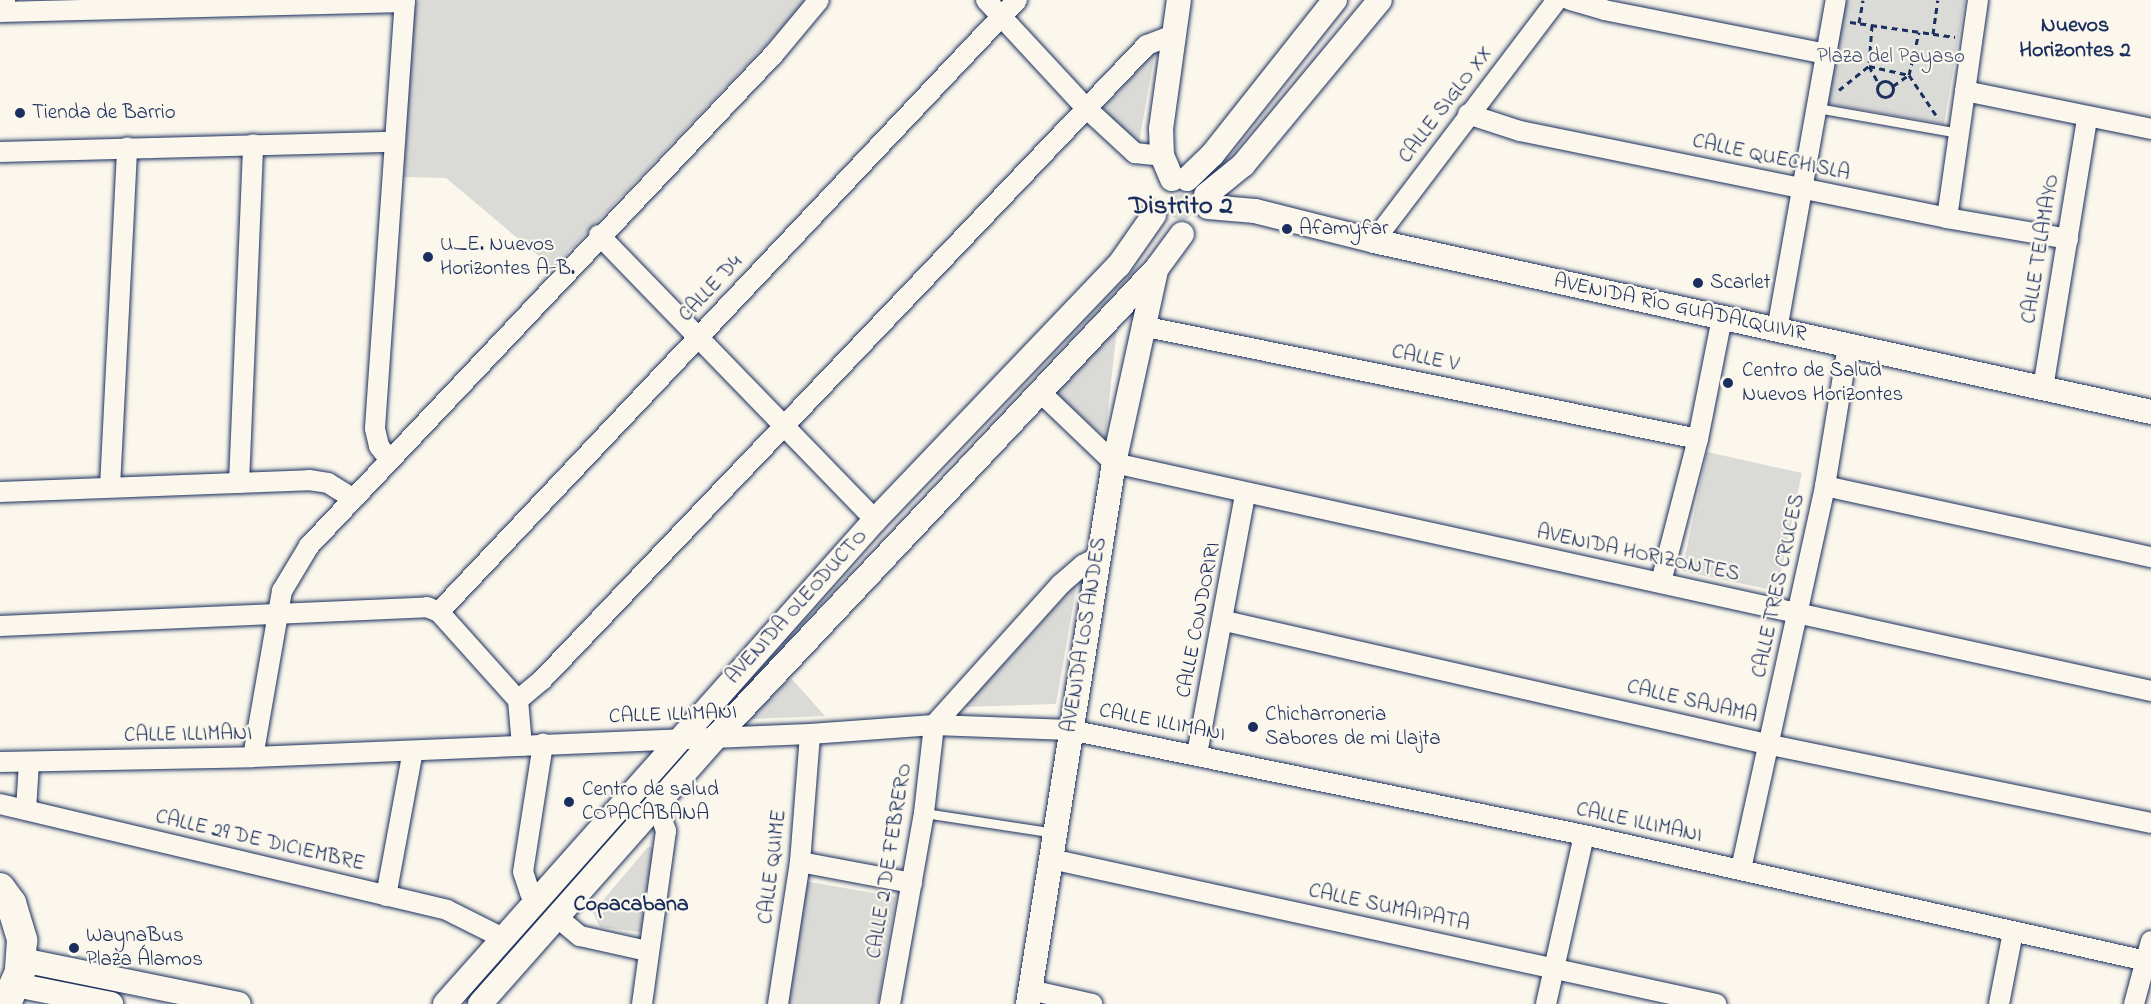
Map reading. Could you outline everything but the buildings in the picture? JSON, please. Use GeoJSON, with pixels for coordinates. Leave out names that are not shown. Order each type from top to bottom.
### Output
{"type":"FeatureCollection","features":[{"type":"Feature","properties":{"kind":"main road"},"geometry":{"type":"LineString","coordinates":[[0,888],[18,921],[15,983]]}},
{"type":"Feature","properties":{"kind":"street"},"geometry":{"type":"LineString","coordinates":[[253,758],[282,591],[293,568],[352,498],[599,235],[774,54],[819,0]]}},
{"type":"Feature","properties":{"kind":"street"},"geometry":{"type":"LineString","coordinates":[[986,0],[1086,108],[1135,153],[1162,156]]}},
{"type":"Feature","properties":{"kind":"street","name":"CALLE D4"},"geometry":{"type":"LineString","coordinates":[[439,612],[1017,0]]}},
{"type":"Feature","properties":{"kind":"street"},"geometry":{"type":"LineString","coordinates":[[1179,0],[1161,129],[1162,156],[1180,179],[1207,201]]}},
{"type":"Feature","properties":{"kind":"street"},"geometry":{"type":"LineString","coordinates":[[1335,0],[1212,155],[1180,179],[1158,189],[1154,215],[1160,225],[1182,234],[1200,225],[1207,201],[1243,165],[1380,0]]}},
{"type":"Feature","properties":{"kind":"street","name":"CALLE SIGLO XX"},"geometry":{"type":"LineString","coordinates":[[1374,241],[1468,114],[1557,0]]}},
{"type":"Feature","properties":{"kind":"street"},"geometry":{"type":"LineString","coordinates":[[1570,0],[1604,10],[1826,54]]}},
{"type":"Feature","properties":{"kind":"street"},"geometry":{"type":"LineString","coordinates":[[1777,330],[1836,0]]}},
{"type":"Feature","properties":{"kind":"street"},"geometry":{"type":"LineString","coordinates":[[1947,218],[1978,0]]}},
{"type":"Feature","properties":{"kind":"street"},"geometry":{"type":"LineString","coordinates":[[0,12],[140,5],[405,1],[393,142],[375,428],[378,446],[389,459]]}},
{"type":"Feature","properties":{"kind":"street"},"geometry":{"type":"LineString","coordinates":[[518,700],[542,680],[1147,45],[1175,34]]}},
{"type":"Feature","properties":{"kind":"street"},"geometry":{"type":"LineString","coordinates":[[1965,91],[2087,118],[2151,129]]}},
{"type":"Feature","properties":{"kind":"street","name":"CALLE QUECHISLA"},"geometry":{"type":"LineString","coordinates":[[1468,114],[1520,131],[1947,218],[2068,239]]}},
{"type":"Feature","properties":{"kind":"street","name":"CALLE TELAMAYO"},"geometry":{"type":"LineString","coordinates":[[2043,388],[2087,118]]}},
{"type":"Feature","properties":{"kind":"street"},"geometry":{"type":"LineString","coordinates":[[0,152],[393,142]]}},
{"type":"Feature","properties":{"kind":"street"},"geometry":{"type":"LineString","coordinates":[[239,483],[253,144]]}},
{"type":"Feature","properties":{"kind":"street"},"geometry":{"type":"LineString","coordinates":[[110,487],[127,147]]}},
{"type":"Feature","properties":{"kind":"street","name":"AVENIDA RÍO GUADALQUIVIR"},"geometry":{"type":"LineString","coordinates":[[1207,201],[1374,241],[2151,412]]}},
{"type":"Feature","properties":{"kind":"street","name":"AVENIDA OLEODUCTO"},"geometry":{"type":"LineString","coordinates":[[445,1004],[678,739],[875,520],[1119,265],[1154,215]]}},
{"type":"Feature","properties":{"kind":"street","name":"AVENIDA OLEODUCTO"},"geometry":{"type":"LineString","coordinates":[[480,1004],[715,738],[1157,268],[1182,234]]}},
{"type":"Feature","properties":{"kind":"street"},"geometry":{"type":"LineString","coordinates":[[599,235],[875,520]]}},
{"type":"Feature","properties":{"kind":"street","name":"AVENIDA LOS ANDES"},"geometry":{"type":"LineString","coordinates":[[1029,997],[1057,834],[1070,730],[1097,558],[1142,326],[1157,268]]}},
{"type":"Feature","properties":{"kind":"street"},"geometry":{"type":"LineString","coordinates":[[1661,582],[1698,439],[1722,318]]}},
{"type":"Feature","properties":{"kind":"street","name":"CALLE V"},"geometry":{"type":"LineString","coordinates":[[1142,326],[1698,439]]}},
{"type":"Feature","properties":{"kind":"street","name":"CALLE TRES CRUCES"},"geometry":{"type":"LineString","coordinates":[[1741,869],[1771,745],[1796,614],[1825,486],[1848,346]]}},
{"type":"Feature","properties":{"kind":"street"},"geometry":{"type":"LineString","coordinates":[[1039,391],[1114,463]]}},
{"type":"Feature","properties":{"kind":"street","name":"AVENIDA HORIZONTES"},"geometry":{"type":"LineString","coordinates":[[1114,463],[1245,495],[1661,582],[1796,614],[2151,691]]}},
{"type":"Feature","properties":{"kind":"street"},"geometry":{"type":"LineString","coordinates":[[0,492],[309,480],[328,483],[352,498]]}},
{"type":"Feature","properties":{"kind":"street"},"geometry":{"type":"LineString","coordinates":[[1825,486],[2151,557]]}},
{"type":"Feature","properties":{"kind":"street","name":"CALLE CONDORIRI"},"geometry":{"type":"LineString","coordinates":[[1197,754],[1225,621],[1245,495]]}},
{"type":"Feature","properties":{"kind":"street"},"geometry":{"type":"LineString","coordinates":[[934,725],[1061,584],[1083,565],[1097,558]]}},
{"type":"Feature","properties":{"kind":"street"},"geometry":{"type":"LineString","coordinates":[[0,626],[410,607],[439,612],[518,700],[522,746]]}},
{"type":"Feature","properties":{"kind":"street","name":"CALLE SAJAMA"},"geometry":{"type":"LineString","coordinates":[[1225,621],[1771,745],[2151,823]]}},
{"type":"Feature","properties":{"kind":"street","name":"CALLE ILLIMANI"},"geometry":{"type":"LineString","coordinates":[[0,762],[253,758],[810,734],[934,725],[1070,730],[1197,754],[1584,835],[2147,962]]}},
{"type":"Feature","properties":{"kind":"street","name":"CALLE 2 DE FEBRERO"},"geometry":{"type":"LineString","coordinates":[[890,1004],[924,813],[934,725]]}},
{"type":"Feature","properties":{"kind":"street","name":"CALLE QUIME"},"geometry":{"type":"LineString","coordinates":[[778,1004],[800,862],[810,734]]}},
{"type":"Feature","properties":{"kind":"street"},"geometry":{"type":"LineString","coordinates":[[537,899],[526,885],[524,860],[543,744]]}},
{"type":"Feature","properties":{"kind":"street"},"geometry":{"type":"LineString","coordinates":[[386,896],[413,751]]}},
{"type":"Feature","properties":{"kind":"street"},"geometry":{"type":"LineString","coordinates":[[26,810],[29,762]]}},
{"type":"Feature","properties":{"kind":"street","name":"CALLE 29 DE DICIEMBRE"},"geometry":{"type":"LineString","coordinates":[[0,804],[470,918],[503,938]]}},
{"type":"Feature","properties":{"kind":"street"},"geometry":{"type":"LineString","coordinates":[[642,1004],[647,951],[666,831],[657,805]]}},
{"type":"Feature","properties":{"kind":"street"},"geometry":{"type":"LineString","coordinates":[[1546,1004],[1584,835]]}},
{"type":"Feature","properties":{"kind":"street","name":"CALLE SUMAIPATA"},"geometry":{"type":"LineString","coordinates":[[1051,859],[1716,1004]]}},
{"type":"Feature","properties":{"kind":"street"},"geometry":{"type":"LineString","coordinates":[[800,862],[912,883]]}},
{"type":"Feature","properties":{"kind":"street"},"geometry":{"type":"LineString","coordinates":[[557,917],[580,936],[647,951]]}},
{"type":"Feature","properties":{"kind":"street"},"geometry":{"type":"LineString","coordinates":[[1999,1004],[2013,932]]}},
{"type":"Feature","properties":{"kind":"street"},"geometry":{"type":"LineString","coordinates":[[2134,1004],[2151,941]]}},
{"type":"Feature","properties":{"kind":"street"},"geometry":{"type":"LineString","coordinates":[[15,983],[111,1004]]}},
{"type":"Feature","properties":{"kind":"street"},"geometry":{"type":"LineString","coordinates":[[15,983],[239,1004]]}},
{"type":"Feature","properties":{"kind":"street"},"geometry":{"type":"LineString","coordinates":[[1029,997],[1092,1004]]}},
{"type":"Feature","properties":{"kind":"lane"},"geometry":{"type":"LineString","coordinates":[[1817,108],[1959,134]]}},
{"type":"Feature","properties":{"kind":"lane"},"geometry":{"type":"LineString","coordinates":[[924,813],[1057,834]]}},
{"type":"Feature","properties":{"kind":"path"},"geometry":{"type":"LineString","coordinates":[[1860,23],[1863,0]]}},
{"type":"Feature","properties":{"kind":"path"},"geometry":{"type":"LineString","coordinates":[[1933,34],[1938,0]]}},
{"type":"Feature","properties":{"kind":"path"},"geometry":{"type":"LineString","coordinates":[[1839,21],[1954,37]]}},
{"type":"Feature","properties":{"kind":"path"},"geometry":{"type":"LineString","coordinates":[[1872,25],[1869,66],[1879,84],[1877,92],[1885,98]]}},
{"type":"Feature","properties":{"kind":"path"},"geometry":{"type":"LineString","coordinates":[[1893,86],[1909,75],[1919,32]]}},
{"type":"Feature","properties":{"kind":"path"},"geometry":{"type":"LineString","coordinates":[[1869,66],[1909,75],[1940,120]]}},
{"type":"Feature","properties":{"kind":"path"},"geometry":{"type":"LineString","coordinates":[[1834,93],[1869,66]]}},
{"type":"Feature","properties":{"kind":"path"},"geometry":{"type":"LineString","coordinates":[[1879,84],[1887,81],[1893,86]]}},
{"type":"Feature","properties":{"kind":"path"},"geometry":{"type":"LineString","coordinates":[[1884,104],[1885,98],[1893,93],[1893,86]]}},
{"type":"Feature","properties":{"kind":"green space"},"geometry":{"type":"Polygon","coordinates":[[[418,0],[804,0],[803,6],[553,268],[446,178],[404,177],[412,16],[418,0]]]}},
{"type":"Feature","properties":{"kind":"green space","name":"Plaza del Payaso"},"geometry":{"type":"Polygon","coordinates":[[[1840,0],[1965,0],[1944,124],[1823,103],[1840,0]]]}},
{"type":"Feature","properties":{"kind":"green space"},"geometry":{"type":"Polygon","coordinates":[[[1155,52],[1138,148],[1103,108],[1155,52]]]}},
{"type":"Feature","properties":{"kind":"green space"},"geometry":{"type":"Polygon","coordinates":[[[1181,194],[1191,197],[1194,207],[1191,217],[1181,220],[1171,217],[1168,207],[1171,197],[1181,194]]]}},
{"type":"Feature","properties":{"kind":"green space"},"geometry":{"type":"Polygon","coordinates":[[[1117,328],[1105,438],[1053,391],[1117,328]]]}},
{"type":"Feature","properties":{"kind":"green space"},"geometry":{"type":"Polygon","coordinates":[[[1707,452],[1802,473],[1777,591],[1682,571],[1707,452]]]}},
{"type":"Feature","properties":{"kind":"green space"},"geometry":{"type":"Polygon","coordinates":[[[1077,583],[1056,704],[964,707],[965,706],[1077,583]]]}},
{"type":"Feature","properties":{"kind":"green space"},"geometry":{"type":"Polygon","coordinates":[[[791,678],[825,716],[749,719],[791,678]]]}},
{"type":"Feature","properties":{"kind":"green space"},"geometry":{"type":"Polygon","coordinates":[[[648,847],[655,848],[647,933],[600,927],[593,912],[648,847]]]}},
{"type":"Feature","properties":{"kind":"green space"},"geometry":{"type":"Polygon","coordinates":[[[804,881],[896,897],[878,1004],[787,1004],[804,881]]]}},
{"type":"Feature","properties":{"kind":"place","name":"Tienda de Barrio"},"geometry":{"type":"Point","coordinates":[20,113]}},
{"type":"Feature","properties":{"kind":"place","name":"Afamyfar"},"geometry":{"type":"Point","coordinates":[1287,229]}},
{"type":"Feature","properties":{"kind":"place","name":"U_E. Nuevos Horizontes A-B."},"geometry":{"type":"Point","coordinates":[428,257]}},
{"type":"Feature","properties":{"kind":"place","name":"Scarlet"},"geometry":{"type":"Point","coordinates":[1698,283]}},
{"type":"Feature","properties":{"kind":"place","name":"Centro de Salud Nuevos Horizontes"},"geometry":{"type":"Point","coordinates":[1728,383]}},
{"type":"Feature","properties":{"kind":"place","name":"Chicharroneria Sabores de mi Llajta"},"geometry":{"type":"Point","coordinates":[1253,727]}},
{"type":"Feature","properties":{"kind":"place","name":"Centro de salud COPACABANA"},"geometry":{"type":"Point","coordinates":[569,802]}},
{"type":"Feature","properties":{"kind":"place","name":"WaynaBus Plaza Álamos"},"geometry":{"type":"Point","coordinates":[74,948]}},
{"type":"Feature","properties":{"kind":"district","name":"Nuevos Horizontes 2"},"geometry":{"type":"Point","coordinates":[2075,38]}},
{"type":"Feature","properties":{"kind":"district","name":"Distrito 2"},"geometry":{"type":"Point","coordinates":[1181,207]}},
{"type":"Feature","properties":{"kind":"district","name":"Copacabana"},"geometry":{"type":"Point","coordinates":[631,906]}}]}
